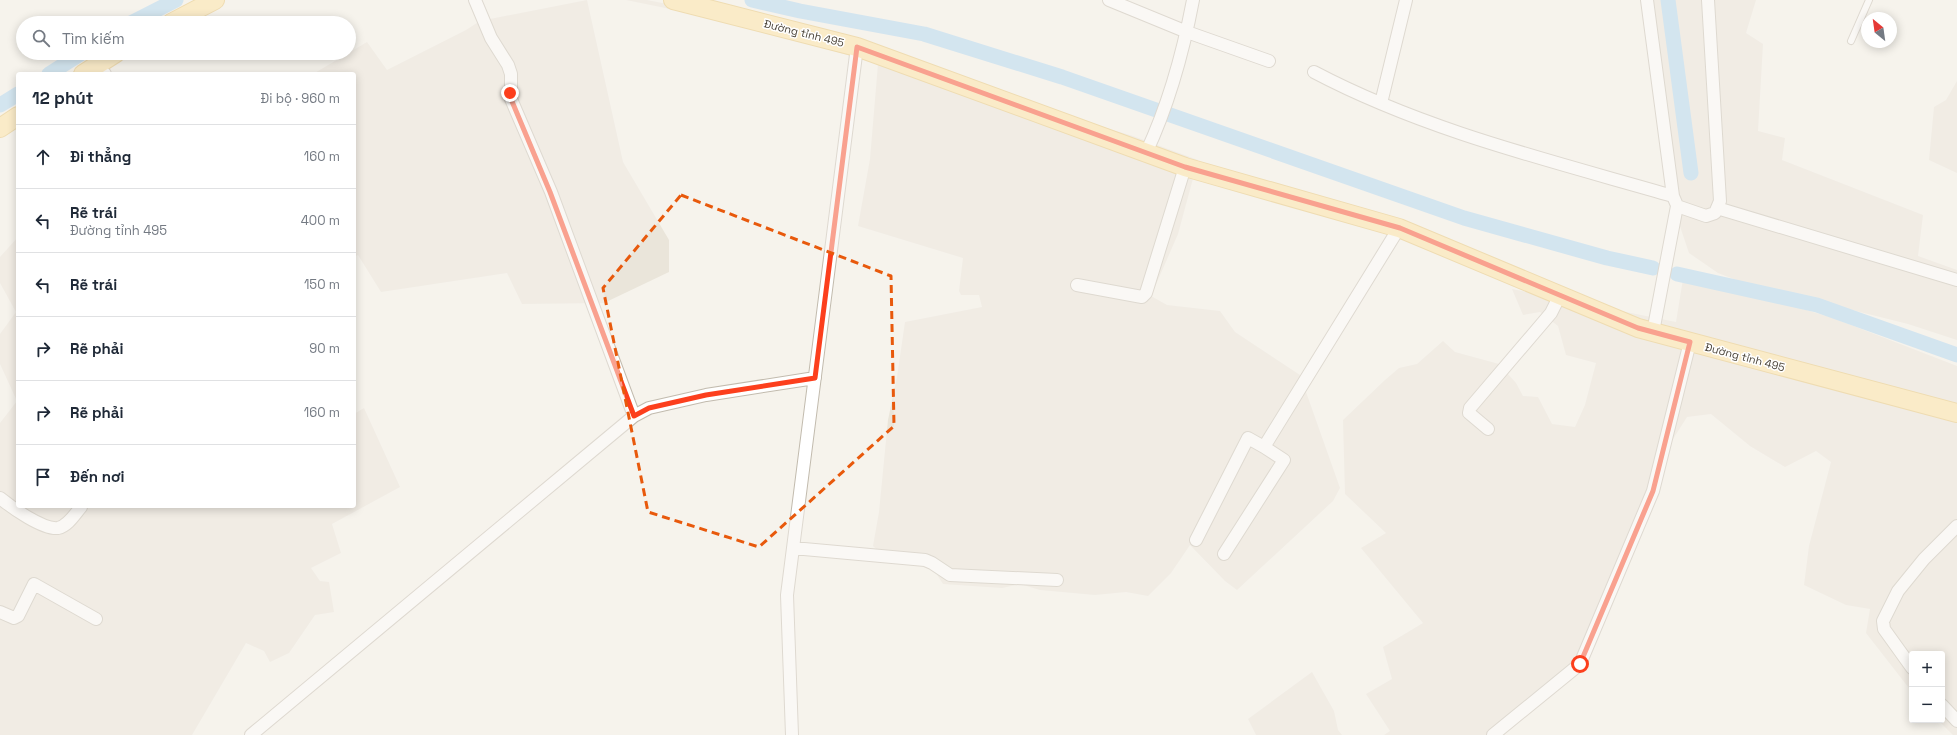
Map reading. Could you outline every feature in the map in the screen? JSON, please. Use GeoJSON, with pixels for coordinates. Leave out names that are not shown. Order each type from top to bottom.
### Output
{"type":"FeatureCollection","features":[{"type":"Feature","properties":{"kind":"main road"},"geometry":{"type":"LineString","coordinates":[[184,16],[214,0]]}},
{"type":"Feature","properties":{"kind":"main road","name":"Đường tỉnh 495"},"geometry":{"type":"LineString","coordinates":[[673,0],[857,47],[1185,167],[1400,228],[1638,328],[1957,413]]}},
{"type":"Feature","properties":{"kind":"main road"},"geometry":{"type":"LineString","coordinates":[[95,71],[108,60]]}},
{"type":"Feature","properties":{"kind":"main road"},"geometry":{"type":"LineString","coordinates":[[0,128],[16,117]]}},
{"type":"Feature","properties":{"kind":"street"},"geometry":{"type":"LineString","coordinates":[[475,0],[491,38],[508,65],[511,74],[511,99],[550,192],[634,416]]}},
{"type":"Feature","properties":{"kind":"street"},"geometry":{"type":"LineString","coordinates":[[1109,0],[1187,32],[1269,61]]}},
{"type":"Feature","properties":{"kind":"street"},"geometry":{"type":"LineString","coordinates":[[1146,153],[1159,126],[1170,93],[1187,32],[1193,0]]}},
{"type":"Feature","properties":{"kind":"street"},"geometry":{"type":"LineString","coordinates":[[1381,104],[1406,0]]}},
{"type":"Feature","properties":{"kind":"street"},"geometry":{"type":"LineString","coordinates":[[1647,0],[1675,201],[1653,332]]}},
{"type":"Feature","properties":{"kind":"street"},"geometry":{"type":"LineString","coordinates":[[1314,72],[1381,104],[1491,143],[1675,201],[1706,216],[1715,213],[1720,201],[1708,0]]}},
{"type":"Feature","properties":{"kind":"street"},"geometry":{"type":"LineString","coordinates":[[792,735],[787,595],[857,47]]}},
{"type":"Feature","properties":{"kind":"street"},"geometry":{"type":"LineString","coordinates":[[1076,285],[1142,297],[1146,293],[1185,167]]}},
{"type":"Feature","properties":{"kind":"street"},"geometry":{"type":"LineString","coordinates":[[1717,208],[1957,280]]}},
{"type":"Feature","properties":{"kind":"street"},"geometry":{"type":"LineString","coordinates":[[1264,446],[1400,228]]}},
{"type":"Feature","properties":{"kind":"street"},"geometry":{"type":"LineString","coordinates":[[1488,429],[1469,413],[1470,408],[1551,313],[1560,296]]}},
{"type":"Feature","properties":{"kind":"street"},"geometry":{"type":"LineString","coordinates":[[1492,735],[1580,664],[1653,491],[1690,342]]}},
{"type":"Feature","properties":{"kind":"street"},"geometry":{"type":"LineString","coordinates":[[251,735],[634,416],[649,408],[706,395],[815,378]]}},
{"type":"Feature","properties":{"kind":"street"},"geometry":{"type":"LineString","coordinates":[[1196,540],[1248,438],[1264,446],[1284,460],[1224,554]]}},
{"type":"Feature","properties":{"kind":"street"},"geometry":{"type":"LineString","coordinates":[[0,498],[15,510],[49,527],[58,528],[67,524],[80,508]]}},
{"type":"Feature","properties":{"kind":"street"},"geometry":{"type":"LineString","coordinates":[[1909,664],[1884,629],[1883,620],[1898,591],[1924,559],[1957,526]]}},
{"type":"Feature","properties":{"kind":"street"},"geometry":{"type":"LineString","coordinates":[[793,548],[926,560],[950,575],[1057,580]]}},
{"type":"Feature","properties":{"kind":"street"},"geometry":{"type":"LineString","coordinates":[[0,612],[14,618],[18,616],[34,584],[96,619]]}},
{"type":"Feature","properties":{"kind":"street"},"geometry":{"type":"LineString","coordinates":[[1945,708],[1957,721]]}},
{"type":"Feature","properties":{"kind":"lane"},"geometry":{"type":"LineString","coordinates":[[1851,41],[1869,0]]}},
{"type":"Feature","properties":{"kind":"highlighted area"},"geometry":{"type":"Polygon","coordinates":[[[681,195],[891,276],[894,426],[759,547],[648,512],[603,288],[681,195]]]}},
{"type":"Feature","properties":{"kind":"shaded area"},"geometry":{"type":"Polygon","coordinates":[[[587,0],[623,162],[669,240],[669,272],[604,303],[522,304],[507,273],[381,292],[358,255],[356,256],[356,72],[316,72],[337,60],[356,60],[356,49],[367,42],[387,70],[466,30],[480,21],[587,0]]]}},
{"type":"Feature","properties":{"kind":"shaded area"},"geometry":{"type":"Polygon","coordinates":[[[626,0],[647,0],[734,17],[1133,136],[1198,160],[1178,234],[1151,296],[1167,305],[1220,311],[1235,332],[1300,375],[1340,488],[1333,501],[1237,590],[1225,581],[1190,545],[1171,573],[1148,596],[1126,592],[1095,595],[1040,590],[1020,584],[1002,588],[943,584],[932,567],[884,556],[873,546],[879,512],[888,420],[897,377],[905,322],[982,307],[979,295],[961,295],[959,291],[963,258],[858,226],[870,159],[878,64],[734,22],[626,0]]]}},
{"type":"Feature","properties":{"kind":"shaded area"},"geometry":{"type":"Polygon","coordinates":[[[1647,0],[1756,0],[1746,33],[1763,44],[1758,131],[1785,138],[1782,160],[1923,215],[1918,256],[1957,270],[1957,340],[1908,324],[1744,283],[1718,273],[1689,253],[1667,188],[1647,0]]]}},
{"type":"Feature","properties":{"kind":"shaded area"},"geometry":{"type":"Polygon","coordinates":[[[1957,81],[1957,173],[1929,160],[1934,107],[1946,100],[1957,81]]]}},
{"type":"Feature","properties":{"kind":"shaded area"},"geometry":{"type":"Polygon","coordinates":[[[16,239],[16,312],[0,283],[0,257],[16,239]]]}},
{"type":"Feature","properties":{"kind":"shaded area"},"geometry":{"type":"Polygon","coordinates":[[[1684,273],[1833,318],[1957,366],[1957,735],[1953,735],[1941,723],[1945,723],[1945,651],[1909,651],[1909,688],[1866,633],[1870,609],[1846,605],[1804,585],[1809,546],[1831,462],[1816,451],[1785,467],[1750,446],[1711,414],[1687,417],[1673,439],[1663,445],[1657,482],[1580,664],[1491,735],[1384,735],[1390,731],[1366,694],[1392,679],[1383,647],[1423,623],[1361,548],[1386,533],[1345,494],[1343,420],[1399,368],[1417,364],[1443,341],[1455,352],[1499,364],[1516,383],[1523,396],[1538,397],[1552,424],[1575,427],[1585,405],[1596,363],[1566,355],[1558,326],[1540,312],[1523,315],[1512,289],[1676,322],[1684,273]]]}},
{"type":"Feature","properties":{"kind":"shaded area"},"geometry":{"type":"Polygon","coordinates":[[[16,312],[16,399],[0,364],[0,334],[16,312]]]}},
{"type":"Feature","properties":{"kind":"shaded area"},"geometry":{"type":"Polygon","coordinates":[[[16,402],[16,508],[356,508],[356,413],[364,408],[400,487],[332,524],[341,553],[311,568],[320,581],[329,582],[334,612],[315,615],[289,653],[270,662],[264,651],[246,643],[192,735],[0,735],[0,423],[16,402]]]}},
{"type":"Feature","properties":{"kind":"shaded area"},"geometry":{"type":"Polygon","coordinates":[[[1312,672],[1334,711],[1338,730],[1342,735],[1256,735],[1248,719],[1312,672]]]}},
{"type":"Feature","properties":{"kind":"waterway"},"geometry":{"type":"LineString","coordinates":[[145,16],[176,0]]}},
{"type":"Feature","properties":{"kind":"waterway"},"geometry":{"type":"LineString","coordinates":[[752,0],[800,11],[924,34],[1062,77],[1464,218],[1607,258],[1653,268]]}},
{"type":"Feature","properties":{"kind":"waterway"},"geometry":{"type":"LineString","coordinates":[[1668,0],[1691,173]]}},
{"type":"Feature","properties":{"kind":"waterway"},"geometry":{"type":"LineString","coordinates":[[52,72],[71,60]]}},
{"type":"Feature","properties":{"kind":"waterway"},"geometry":{"type":"LineString","coordinates":[[0,105],[16,95]]}},
{"type":"Feature","properties":{"kind":"waterway"},"geometry":{"type":"LineString","coordinates":[[1677,274],[1817,305],[1957,355]]}},
{"type":"Feature","properties":{"kind":"route"},"geometry":{"type":"LineString","coordinates":[[510,93],[511,99],[531,143],[530,148],[550,192],[634,416],[649,408],[706,395],[815,378],[857,47],[1185,167],[1400,228],[1638,328],[1690,342],[1653,491],[1580,664]]}}]}
